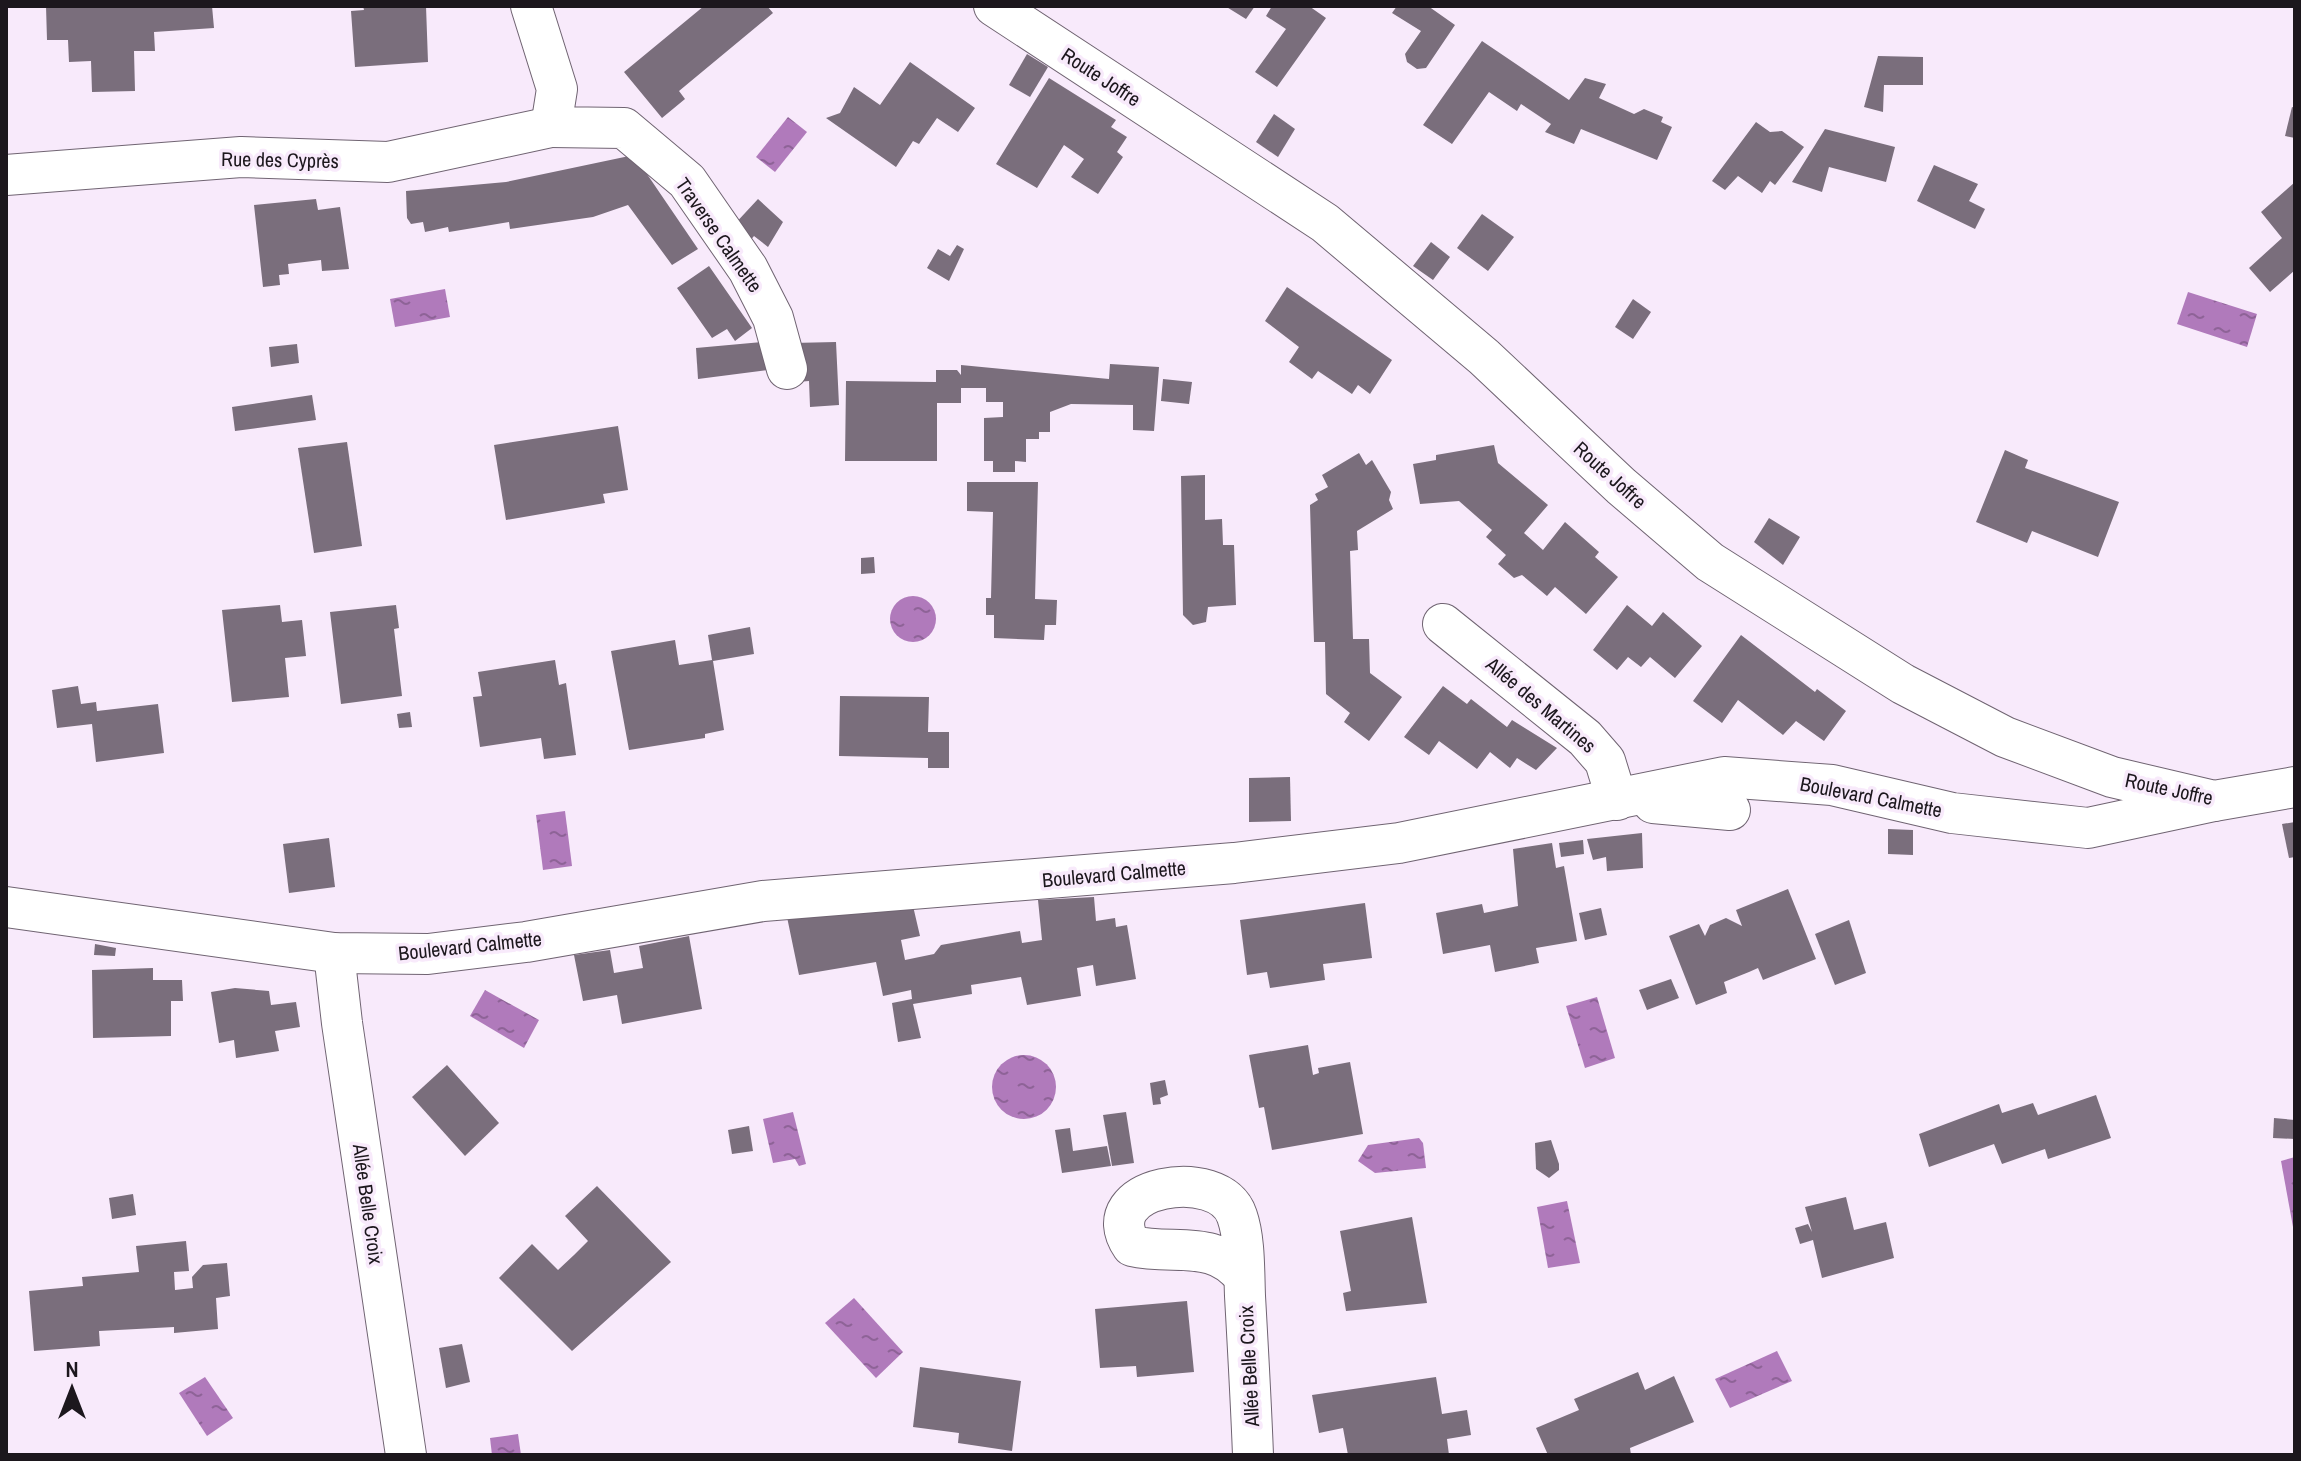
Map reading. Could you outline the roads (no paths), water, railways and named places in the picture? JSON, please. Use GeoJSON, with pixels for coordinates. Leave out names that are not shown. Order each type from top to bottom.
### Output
{"type":"FeatureCollection","features":[{"type":"Feature","properties":{"kind":"street"},"geometry":{"type":"LineString","coordinates":[[531,6],[557,89],[551,127]]}},
{"type":"Feature","properties":{"kind":"street","name":"Route Joffre"},"geometry":{"type":"LineString","coordinates":[[994,6],[1325,223],[1484,357],[1621,486],[1710,562],[1903,684],[2005,737],[2112,777],[2214,801],[2295,787]]}},
{"type":"Feature","properties":{"kind":"street","name":"Rue des Cyprès"},"geometry":{"type":"LineString","coordinates":[[6,175],[241,157],[388,162],[551,127]]}},
{"type":"Feature","properties":{"kind":"street","name":"Traverse Calmette"},"geometry":{"type":"LineString","coordinates":[[551,127],[624,128],[687,181],[748,269],[773,318],[787,369]]}},
{"type":"Feature","properties":{"kind":"street","name":"Allée des Martines"},"geometry":{"type":"LineString","coordinates":[[1443,624],[1585,738],[1605,761],[1617,800]]}},
{"type":"Feature","properties":{"kind":"street","name":"Boulevard Calmette"},"geometry":{"type":"LineString","coordinates":[[6,907],[334,953],[428,954],[526,942],[763,901],[1234,863],[1399,843],[1724,777],[1832,785],[1952,813],[2088,828],[2214,801]]}},
{"type":"Feature","properties":{"kind":"street"},"geometry":{"type":"LineString","coordinates":[[1617,800],[1730,810]]}},
{"type":"Feature","properties":{"kind":"street","name":"Allée Belle Croix"},"geometry":{"type":"LineString","coordinates":[[334,953],[406,1455]]}},
{"type":"Feature","properties":{"kind":"street","name":"Allée Belle Croix"},"geometry":{"type":"LineString","coordinates":[[1244,1277],[1253,1455]]}},
{"type":"Feature","properties":{"kind":"water"},"geometry":{"type":"Polygon","coordinates":[[[788,117],[807,132],[775,172],[756,157],[788,117]]]}},
{"type":"Feature","properties":{"kind":"water"},"geometry":{"type":"Polygon","coordinates":[[[445,289],[450,317],[395,327],[390,299],[445,289]]]}},
{"type":"Feature","properties":{"kind":"water"},"geometry":{"type":"Polygon","coordinates":[[[2188,292],[2257,314],[2247,347],[2177,324],[2188,292]]]}},
{"type":"Feature","properties":{"kind":"water"},"geometry":{"type":"Polygon","coordinates":[[[913,596],[929,603],[936,619],[929,635],[913,642],[897,635],[890,619],[897,603],[913,596]]]}},
{"type":"Feature","properties":{"kind":"water"},"geometry":{"type":"Polygon","coordinates":[[[565,811],[572,866],[543,870],[536,815],[565,811]]]}},
{"type":"Feature","properties":{"kind":"water"},"geometry":{"type":"Polygon","coordinates":[[[485,990],[539,1020],[524,1048],[470,1016],[485,990]]]}},
{"type":"Feature","properties":{"kind":"water"},"geometry":{"type":"Polygon","coordinates":[[[1597,997],[1615,1058],[1585,1068],[1566,1006],[1597,997]]]}},
{"type":"Feature","properties":{"kind":"water"},"geometry":{"type":"Polygon","coordinates":[[[1024,1055],[1047,1064],[1056,1087],[1047,1110],[1024,1119],[1001,1110],[992,1087],[1001,1064],[1024,1055]]]}},
{"type":"Feature","properties":{"kind":"water"},"geometry":{"type":"Polygon","coordinates":[[[793,1112],[806,1164],[799,1166],[795,1159],[773,1163],[763,1119],[793,1112]]]}},
{"type":"Feature","properties":{"kind":"water"},"geometry":{"type":"Polygon","coordinates":[[[1419,1138],[1423,1143],[1426,1168],[1375,1173],[1358,1161],[1368,1145],[1419,1138]]]}},
{"type":"Feature","properties":{"kind":"water"},"geometry":{"type":"Polygon","coordinates":[[[2295,1157],[2295,1238],[2281,1161],[2295,1157]]]}},
{"type":"Feature","properties":{"kind":"water"},"geometry":{"type":"Polygon","coordinates":[[[1567,1201],[1580,1263],[1548,1268],[1537,1207],[1567,1201]]]}},
{"type":"Feature","properties":{"kind":"water"},"geometry":{"type":"Polygon","coordinates":[[[854,1298],[903,1352],[876,1378],[825,1323],[854,1298]]]}},
{"type":"Feature","properties":{"kind":"water"},"geometry":{"type":"Polygon","coordinates":[[[1777,1351],[1792,1381],[1730,1408],[1715,1379],[1777,1351]]]}},
{"type":"Feature","properties":{"kind":"water"},"geometry":{"type":"Polygon","coordinates":[[[205,1377],[233,1418],[207,1436],[179,1393],[205,1377]]]}},
{"type":"Feature","properties":{"kind":"water"},"geometry":{"type":"Polygon","coordinates":[[[518,1434],[521,1455],[492,1455],[490,1438],[518,1434]]]}}]}
